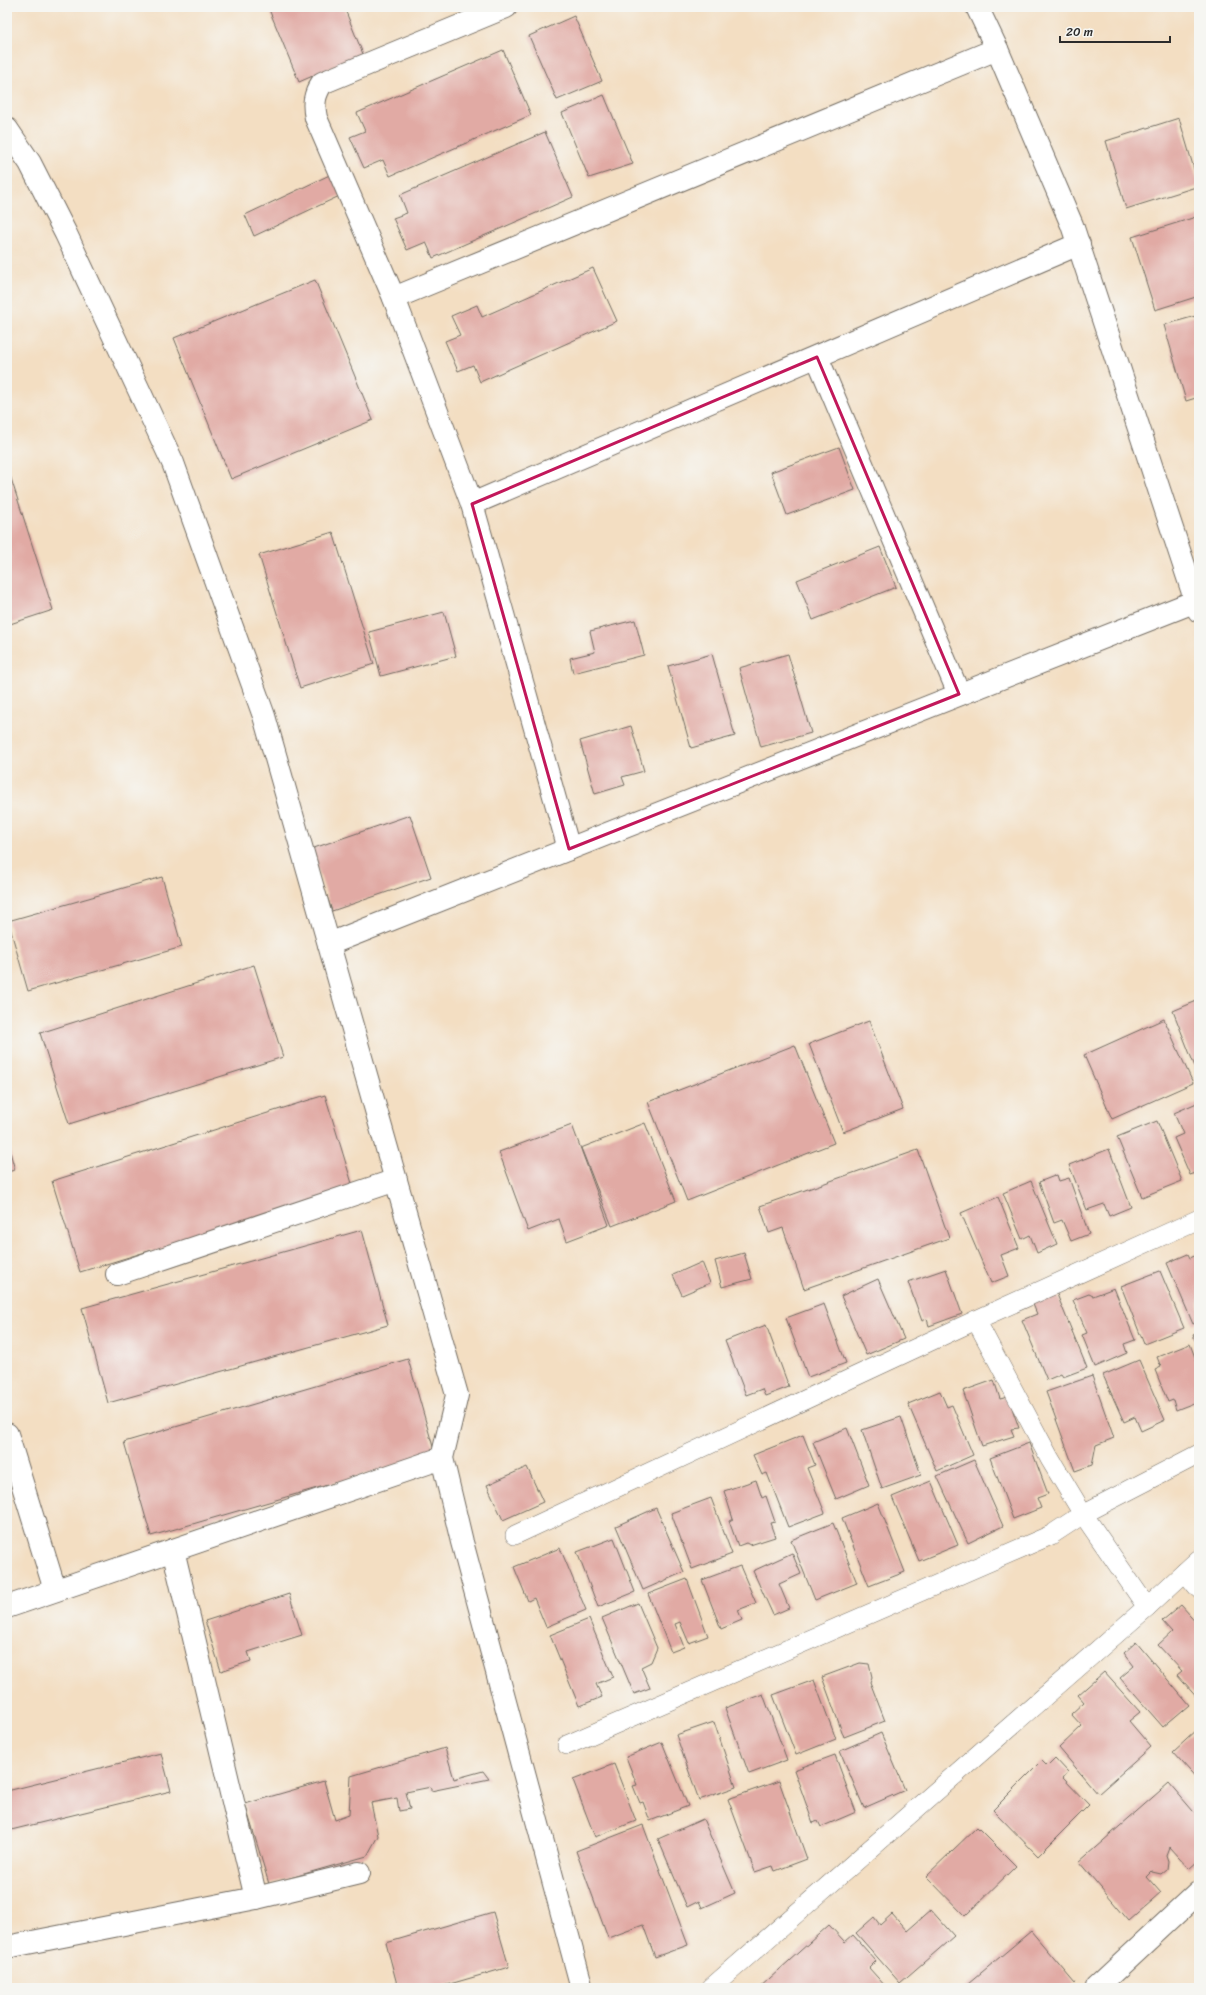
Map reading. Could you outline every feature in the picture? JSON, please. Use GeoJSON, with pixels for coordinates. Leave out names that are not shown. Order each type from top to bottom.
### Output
{"type":"FeatureCollection","features":[{"type":"Feature","properties":{"kind":"street"},"geometry":{"type":"LineString","coordinates":[[506,7],[322,83],[315,93],[313,105],[316,118],[394,298],[472,504],[569,849]]}},
{"type":"Feature","properties":{"kind":"street"},"geometry":{"type":"LineString","coordinates":[[329,944],[959,694],[1197,606],[1078,244],[978,7]]}},
{"type":"Feature","properties":{"kind":"street"},"geometry":{"type":"LineString","coordinates":[[394,298],[997,49]]}},
{"type":"Feature","properties":{"kind":"street"},"geometry":{"type":"LineString","coordinates":[[7,129],[30,163],[66,234],[173,463],[264,716],[457,1395],[442,1458],[474,1588],[582,1988]]}},
{"type":"Feature","properties":{"kind":"street"},"geometry":{"type":"LineString","coordinates":[[472,504],[1078,244]]}},
{"type":"Feature","properties":{"kind":"street"},"geometry":{"type":"LineString","coordinates":[[817,357],[959,694]]}},
{"type":"Feature","properties":{"kind":"street"},"geometry":{"type":"LineString","coordinates":[[117,1274],[396,1180]]}},
{"type":"Feature","properties":{"kind":"street"},"geometry":{"type":"LineString","coordinates":[[7,1434],[55,1590]]}},
{"type":"Feature","properties":{"kind":"street"},"geometry":{"type":"LineString","coordinates":[[7,1607],[442,1458]]}},
{"type":"Feature","properties":{"kind":"street"},"geometry":{"type":"LineString","coordinates":[[173,1550],[256,1898]]}},
{"type":"Feature","properties":{"kind":"street"},"geometry":{"type":"LineString","coordinates":[[7,1947],[256,1898],[358,1873]]}},
{"type":"Feature","properties":{"kind":"street"},"geometry":{"type":"LineString","coordinates":[[1096,1988],[1199,1892]]}},
{"type":"Feature","properties":{"kind":"lane"},"geometry":{"type":"LineString","coordinates":[[515,1535],[976,1320],[1199,1219]]}},
{"type":"Feature","properties":{"kind":"lane"},"geometry":{"type":"LineString","coordinates":[[976,1320],[1050,1459],[1083,1514],[1147,1607]]}},
{"type":"Feature","properties":{"kind":"lane"},"geometry":{"type":"LineString","coordinates":[[567,1744],[1051,1535],[1083,1514],[1199,1454]]}},
{"type":"Feature","properties":{"kind":"lane"},"geometry":{"type":"LineString","coordinates":[[711,1988],[1147,1607],[1199,1559]]}},
{"type":"Feature","properties":{"kind":"lane"},"geometry":{"type":"LineString","coordinates":[[1185,1572],[1199,1589]]}},
{"type":"Feature","properties":{"kind":"highlighted area"},"geometry":{"type":"Polygon","coordinates":[[[817,357],[959,694],[569,849],[472,504],[817,357]]]}},
{"type":"Feature","properties":{"kind":"building"},"geometry":{"type":"Polygon","coordinates":[[[268,7],[344,7],[363,54],[299,82],[268,7]]]}},
{"type":"Feature","properties":{"kind":"building"},"geometry":{"type":"Polygon","coordinates":[[[574,16],[602,81],[557,100],[529,36],[574,16]]]}},
{"type":"Feature","properties":{"kind":"building"},"geometry":{"type":"Polygon","coordinates":[[[503,50],[531,115],[390,176],[383,160],[364,168],[350,137],[365,131],[357,113],[503,50]]]}},
{"type":"Feature","properties":{"kind":"building"},"geometry":{"type":"Polygon","coordinates":[[[604,95],[633,164],[589,178],[562,113],[604,95]]]}},
{"type":"Feature","properties":{"kind":"building"},"geometry":{"type":"Polygon","coordinates":[[[1179,118],[1199,186],[1126,209],[1106,141],[1179,118]]]}},
{"type":"Feature","properties":{"kind":"building"},"geometry":{"type":"Polygon","coordinates":[[[545,132],[573,197],[433,258],[426,242],[407,250],[393,218],[407,213],[400,195],[545,132]]]}},
{"type":"Feature","properties":{"kind":"building"},"geometry":{"type":"Polygon","coordinates":[[[338,171],[348,192],[254,236],[245,215],[338,171]]]}},
{"type":"Feature","properties":{"kind":"building"},"geometry":{"type":"Polygon","coordinates":[[[1199,216],[1199,296],[1155,310],[1132,237],[1199,216]]]}},
{"type":"Feature","properties":{"kind":"building"},"geometry":{"type":"Polygon","coordinates":[[[593,268],[617,321],[480,382],[473,365],[458,371],[445,341],[460,335],[451,316],[477,305],[482,317],[593,268]]]}},
{"type":"Feature","properties":{"kind":"building"},"geometry":{"type":"Polygon","coordinates":[[[315,280],[373,420],[231,479],[174,338],[315,280]]]}},
{"type":"Feature","properties":{"kind":"building"},"geometry":{"type":"Polygon","coordinates":[[[1199,315],[1199,397],[1186,401],[1164,325],[1199,315]]]}},
{"type":"Feature","properties":{"kind":"building"},"geometry":{"type":"Polygon","coordinates":[[[839,447],[855,490],[787,515],[771,472],[839,447]]]}},
{"type":"Feature","properties":{"kind":"building"},"geometry":{"type":"Polygon","coordinates":[[[7,466],[53,610],[7,625],[7,466]]]}},
{"type":"Feature","properties":{"kind":"building"},"geometry":{"type":"Polygon","coordinates":[[[333,532],[374,664],[300,688],[259,555],[333,532]]]}},
{"type":"Feature","properties":{"kind":"building"},"geometry":{"type":"Polygon","coordinates":[[[880,547],[896,587],[813,620],[797,580],[880,547]]]}},
{"type":"Feature","properties":{"kind":"building"},"geometry":{"type":"Polygon","coordinates":[[[444,612],[456,656],[381,676],[369,632],[444,612]]]}},
{"type":"Feature","properties":{"kind":"building"},"geometry":{"type":"Polygon","coordinates":[[[635,620],[644,655],[573,673],[570,658],[595,652],[590,631],[635,620]]]}},
{"type":"Feature","properties":{"kind":"building"},"geometry":{"type":"Polygon","coordinates":[[[712,654],[735,736],[691,748],[668,666],[712,654]]]}},
{"type":"Feature","properties":{"kind":"building"},"geometry":{"type":"Polygon","coordinates":[[[788,654],[811,733],[761,747],[739,668],[788,654]]]}},
{"type":"Feature","properties":{"kind":"building"},"geometry":{"type":"Polygon","coordinates":[[[631,726],[644,771],[622,777],[625,785],[595,794],[580,741],[631,726]]]}},
{"type":"Feature","properties":{"kind":"building"},"geometry":{"type":"Polygon","coordinates":[[[410,815],[431,877],[332,911],[311,849],[410,815]]]}},
{"type":"Feature","properties":{"kind":"building"},"geometry":{"type":"Polygon","coordinates":[[[162,877],[182,947],[28,991],[8,921],[162,877]]]}},
{"type":"Feature","properties":{"kind":"building"},"geometry":{"type":"Polygon","coordinates":[[[254,965],[283,1057],[69,1124],[40,1033],[254,965]]]}},
{"type":"Feature","properties":{"kind":"building"},"geometry":{"type":"Polygon","coordinates":[[[1199,1000],[1199,1077],[1173,1011],[1199,1000]]]}},
{"type":"Feature","properties":{"kind":"building"},"geometry":{"type":"Polygon","coordinates":[[[1164,1019],[1193,1083],[1112,1119],[1084,1055],[1164,1019]]]}},
{"type":"Feature","properties":{"kind":"building"},"geometry":{"type":"Polygon","coordinates":[[[869,1021],[903,1109],[843,1132],[809,1044],[869,1021]]]}},
{"type":"Feature","properties":{"kind":"building"},"geometry":{"type":"Polygon","coordinates":[[[795,1045],[834,1143],[687,1201],[648,1102],[795,1045]]]}},
{"type":"Feature","properties":{"kind":"building"},"geometry":{"type":"Polygon","coordinates":[[[325,1095],[354,1190],[153,1253],[152,1250],[80,1272],[52,1181],[325,1095]]]}},
{"type":"Feature","properties":{"kind":"building"},"geometry":{"type":"Polygon","coordinates":[[[1199,1102],[1199,1172],[1190,1175],[1174,1138],[1183,1134],[1174,1113],[1199,1102]]]}},
{"type":"Feature","properties":{"kind":"building"},"geometry":{"type":"Polygon","coordinates":[[[1157,1121],[1182,1181],[1142,1197],[1117,1137],[1157,1121]]]}},
{"type":"Feature","properties":{"kind":"building"},"geometry":{"type":"Polygon","coordinates":[[[645,1123],[676,1201],[612,1226],[581,1148],[645,1123]]]}},
{"type":"Feature","properties":{"kind":"building"},"geometry":{"type":"Polygon","coordinates":[[[572,1125],[609,1225],[567,1241],[559,1219],[528,1231],[499,1152],[572,1125]]]}},
{"type":"Feature","properties":{"kind":"building"},"geometry":{"type":"Polygon","coordinates":[[[7,1141],[15,1170],[7,1172],[7,1141]]]}},
{"type":"Feature","properties":{"kind":"building"},"geometry":{"type":"Polygon","coordinates":[[[1109,1149],[1131,1207],[1109,1216],[1104,1204],[1087,1210],[1069,1165],[1109,1149]]]}},
{"type":"Feature","properties":{"kind":"building"},"geometry":{"type":"Polygon","coordinates":[[[918,1150],[949,1238],[804,1289],[783,1228],[769,1233],[760,1206],[918,1150]]]}},
{"type":"Feature","properties":{"kind":"building"},"geometry":{"type":"Polygon","coordinates":[[[1057,1175],[1059,1181],[1069,1178],[1089,1234],[1071,1241],[1062,1220],[1054,1223],[1039,1182],[1057,1175]]]}},
{"type":"Feature","properties":{"kind":"building"},"geometry":{"type":"Polygon","coordinates":[[[1031,1181],[1057,1244],[1037,1253],[1030,1235],[1022,1239],[1003,1193],[1031,1181]]]}},
{"type":"Feature","properties":{"kind":"building"},"geometry":{"type":"Polygon","coordinates":[[[998,1197],[1019,1248],[1001,1255],[1009,1276],[991,1283],[961,1213],[998,1197]]]}},
{"type":"Feature","properties":{"kind":"building"},"geometry":{"type":"Polygon","coordinates":[[[362,1230],[388,1325],[108,1403],[82,1308],[362,1230]]]}},
{"type":"Feature","properties":{"kind":"building"},"geometry":{"type":"Polygon","coordinates":[[[744,1253],[752,1279],[722,1287],[715,1261],[744,1253]]]}},
{"type":"Feature","properties":{"kind":"building"},"geometry":{"type":"Polygon","coordinates":[[[1188,1254],[1190,1258],[1199,1254],[1199,1321],[1193,1324],[1167,1263],[1188,1254]]]}},
{"type":"Feature","properties":{"kind":"building"},"geometry":{"type":"Polygon","coordinates":[[[702,1262],[710,1283],[682,1295],[673,1275],[702,1262]]]}},
{"type":"Feature","properties":{"kind":"building"},"geometry":{"type":"Polygon","coordinates":[[[946,1269],[962,1314],[929,1326],[927,1319],[922,1321],[908,1282],[946,1269]]]}},
{"type":"Feature","properties":{"kind":"building"},"geometry":{"type":"Polygon","coordinates":[[[1160,1271],[1184,1328],[1144,1344],[1121,1286],[1160,1271]]]}},
{"type":"Feature","properties":{"kind":"building"},"geometry":{"type":"Polygon","coordinates":[[[878,1279],[904,1339],[866,1355],[841,1296],[878,1279]]]}},
{"type":"Feature","properties":{"kind":"building"},"geometry":{"type":"Polygon","coordinates":[[[1054,1287],[1087,1368],[1063,1377],[1061,1374],[1047,1380],[1022,1320],[1037,1314],[1030,1297],[1054,1287]]]}},
{"type":"Feature","properties":{"kind":"building"},"geometry":{"type":"Polygon","coordinates":[[[1114,1288],[1135,1340],[1124,1344],[1127,1353],[1095,1367],[1082,1335],[1087,1333],[1073,1300],[1089,1294],[1093,1296],[1114,1288]]]}},
{"type":"Feature","properties":{"kind":"building"},"geometry":{"type":"Polygon","coordinates":[[[824,1304],[846,1363],[808,1377],[786,1318],[824,1304]]]}},
{"type":"Feature","properties":{"kind":"building"},"geometry":{"type":"Polygon","coordinates":[[[766,1325],[789,1387],[765,1396],[762,1389],[746,1395],[725,1341],[766,1325]]]}},
{"type":"Feature","properties":{"kind":"building"},"geometry":{"type":"Polygon","coordinates":[[[1199,1333],[1199,1350],[1193,1335],[1199,1333]]]}},
{"type":"Feature","properties":{"kind":"building"},"geometry":{"type":"Polygon","coordinates":[[[1190,1344],[1199,1368],[1199,1401],[1176,1410],[1173,1400],[1168,1402],[1155,1370],[1161,1367],[1157,1357],[1190,1344]]]}},
{"type":"Feature","properties":{"kind":"building"},"geometry":{"type":"Polygon","coordinates":[[[408,1359],[435,1454],[151,1536],[124,1442],[408,1359]]]}},
{"type":"Feature","properties":{"kind":"building"},"geometry":{"type":"Polygon","coordinates":[[[1139,1360],[1165,1420],[1141,1431],[1135,1417],[1124,1422],[1103,1375],[1139,1360]]]}},
{"type":"Feature","properties":{"kind":"building"},"geometry":{"type":"Polygon","coordinates":[[[1092,1376],[1114,1438],[1096,1445],[1092,1465],[1075,1471],[1046,1392],[1092,1376]]]}},
{"type":"Feature","properties":{"kind":"building"},"geometry":{"type":"Polygon","coordinates":[[[994,1380],[1000,1399],[1008,1397],[1019,1428],[1011,1429],[1014,1436],[982,1446],[963,1391],[994,1380]]]}},
{"type":"Feature","properties":{"kind":"building"},"geometry":{"type":"Polygon","coordinates":[[[940,1391],[947,1407],[952,1405],[973,1455],[937,1471],[908,1404],[940,1391]]]}},
{"type":"Feature","properties":{"kind":"building"},"geometry":{"type":"Polygon","coordinates":[[[901,1417],[921,1475],[882,1489],[862,1430],[901,1417]]]}},
{"type":"Feature","properties":{"kind":"building"},"geometry":{"type":"Polygon","coordinates":[[[847,1428],[869,1485],[836,1499],[813,1442],[847,1428]]]}},
{"type":"Feature","properties":{"kind":"building"},"geometry":{"type":"Polygon","coordinates":[[[803,1435],[815,1465],[807,1468],[825,1513],[788,1527],[767,1473],[762,1475],[753,1455],[803,1435]]]}},
{"type":"Feature","properties":{"kind":"building"},"geometry":{"type":"Polygon","coordinates":[[[1029,1443],[1048,1494],[1037,1498],[1041,1508],[1013,1519],[990,1458],[1029,1443]]]}},
{"type":"Feature","properties":{"kind":"building"},"geometry":{"type":"Polygon","coordinates":[[[974,1460],[1003,1526],[968,1543],[937,1476],[974,1460]]]}},
{"type":"Feature","properties":{"kind":"building"},"geometry":{"type":"Polygon","coordinates":[[[527,1467],[543,1502],[503,1520],[487,1485],[527,1467]]]}},
{"type":"Feature","properties":{"kind":"building"},"geometry":{"type":"Polygon","coordinates":[[[756,1480],[762,1498],[766,1496],[775,1522],[770,1523],[775,1537],[750,1545],[746,1543],[738,1546],[729,1521],[733,1519],[724,1491],[756,1480]]]}},
{"type":"Feature","properties":{"kind":"building"},"geometry":{"type":"Polygon","coordinates":[[[931,1481],[958,1545],[919,1561],[892,1497],[931,1481]]]}},
{"type":"Feature","properties":{"kind":"building"},"geometry":{"type":"Polygon","coordinates":[[[711,1498],[732,1554],[692,1569],[671,1513],[711,1498]]]}},
{"type":"Feature","properties":{"kind":"building"},"geometry":{"type":"Polygon","coordinates":[[[878,1503],[905,1572],[869,1586],[842,1518],[878,1503]]]}},
{"type":"Feature","properties":{"kind":"building"},"geometry":{"type":"Polygon","coordinates":[[[656,1508],[684,1572],[643,1590],[616,1526],[656,1508]]]}},
{"type":"Feature","properties":{"kind":"building"},"geometry":{"type":"Polygon","coordinates":[[[833,1523],[857,1583],[815,1600],[791,1540],[833,1523]]]}},
{"type":"Feature","properties":{"kind":"building"},"geometry":{"type":"Polygon","coordinates":[[[614,1538],[635,1592],[598,1607],[577,1552],[614,1538]]]}},
{"type":"Feature","properties":{"kind":"building"},"geometry":{"type":"Polygon","coordinates":[[[560,1548],[586,1610],[546,1627],[534,1598],[528,1601],[514,1567],[560,1548]]]}},
{"type":"Feature","properties":{"kind":"building"},"geometry":{"type":"Polygon","coordinates":[[[792,1553],[801,1574],[779,1584],[789,1608],[773,1615],[753,1571],[792,1553]]]}},
{"type":"Feature","properties":{"kind":"building"},"geometry":{"type":"Polygon","coordinates":[[[740,1566],[756,1603],[738,1610],[742,1620],[721,1629],[702,1580],[740,1566]]]}},
{"type":"Feature","properties":{"kind":"building"},"geometry":{"type":"Polygon","coordinates":[[[687,1579],[708,1636],[689,1643],[680,1622],[675,1624],[684,1647],[671,1652],[648,1594],[687,1579]]]}},
{"type":"Feature","properties":{"kind":"building"},"geometry":{"type":"Polygon","coordinates":[[[289,1594],[302,1635],[248,1652],[251,1661],[221,1671],[205,1621],[289,1594]]]}},
{"type":"Feature","properties":{"kind":"building"},"geometry":{"type":"Polygon","coordinates":[[[638,1603],[657,1648],[651,1662],[641,1667],[650,1688],[634,1694],[602,1618],[638,1603]]]}},
{"type":"Feature","properties":{"kind":"building"},"geometry":{"type":"Polygon","coordinates":[[[1181,1605],[1199,1625],[1199,1700],[1177,1675],[1182,1671],[1158,1645],[1172,1632],[1162,1621],[1181,1605]]]}},
{"type":"Feature","properties":{"kind":"building"},"geometry":{"type":"Polygon","coordinates":[[[589,1619],[613,1677],[596,1684],[602,1697],[579,1706],[550,1635],[589,1619]]]}},
{"type":"Feature","properties":{"kind":"building"},"geometry":{"type":"Polygon","coordinates":[[[1136,1642],[1189,1705],[1163,1727],[1120,1678],[1134,1666],[1124,1653],[1136,1642]]]}},
{"type":"Feature","properties":{"kind":"building"},"geometry":{"type":"Polygon","coordinates":[[[860,1663],[869,1664],[872,1677],[870,1682],[885,1721],[844,1737],[822,1677],[860,1663]]]}},
{"type":"Feature","properties":{"kind":"building"},"geometry":{"type":"Polygon","coordinates":[[[1104,1672],[1140,1712],[1129,1721],[1151,1747],[1098,1794],[1059,1748],[1082,1726],[1071,1714],[1084,1702],[1078,1695],[1104,1672]]]}},
{"type":"Feature","properties":{"kind":"building"},"geometry":{"type":"Polygon","coordinates":[[[814,1680],[836,1739],[796,1755],[773,1695],[814,1680]]]}},
{"type":"Feature","properties":{"kind":"building"},"geometry":{"type":"Polygon","coordinates":[[[763,1694],[787,1760],[749,1774],[725,1708],[763,1694]]]}},
{"type":"Feature","properties":{"kind":"building"},"geometry":{"type":"Polygon","coordinates":[[[714,1722],[736,1787],[699,1800],[676,1735],[714,1722]]]}},
{"type":"Feature","properties":{"kind":"building"},"geometry":{"type":"Polygon","coordinates":[[[1199,1728],[1199,1781],[1173,1752],[1199,1728]]]}},
{"type":"Feature","properties":{"kind":"building"},"geometry":{"type":"Polygon","coordinates":[[[881,1733],[905,1790],[864,1808],[840,1751],[881,1733]]]}},
{"type":"Feature","properties":{"kind":"building"},"geometry":{"type":"Polygon","coordinates":[[[662,1742],[688,1806],[650,1821],[643,1802],[640,1803],[633,1786],[637,1785],[626,1757],[662,1742]]]}},
{"type":"Feature","properties":{"kind":"building"},"geometry":{"type":"Polygon","coordinates":[[[445,1748],[454,1779],[483,1771],[489,1779],[431,1791],[431,1787],[406,1792],[410,1809],[399,1811],[397,1798],[371,1803],[378,1836],[367,1856],[269,1884],[245,1804],[324,1781],[335,1820],[349,1815],[351,1776],[445,1748]]]}},
{"type":"Feature","properties":{"kind":"building"},"geometry":{"type":"Polygon","coordinates":[[[161,1753],[171,1791],[7,1831],[7,1791],[161,1753]]]}},
{"type":"Feature","properties":{"kind":"building"},"geometry":{"type":"Polygon","coordinates":[[[835,1755],[856,1812],[821,1827],[818,1821],[813,1823],[794,1770],[835,1755]]]}},
{"type":"Feature","properties":{"kind":"building"},"geometry":{"type":"Polygon","coordinates":[[[1055,1758],[1068,1772],[1063,1778],[1089,1805],[1038,1856],[993,1810],[1042,1761],[1047,1766],[1055,1758]]]}},
{"type":"Feature","properties":{"kind":"building"},"geometry":{"type":"Polygon","coordinates":[[[614,1764],[636,1821],[595,1837],[573,1780],[614,1764]]]}},
{"type":"Feature","properties":{"kind":"building"},"geometry":{"type":"Polygon","coordinates":[[[779,1781],[807,1859],[775,1871],[773,1866],[755,1872],[728,1799],[779,1781]]]}},
{"type":"Feature","properties":{"kind":"building"},"geometry":{"type":"Polygon","coordinates":[[[1169,1783],[1199,1818],[1199,1860],[1189,1869],[1169,1847],[1166,1855],[1168,1861],[1167,1869],[1161,1874],[1152,1872],[1147,1877],[1161,1893],[1129,1921],[1079,1862],[1169,1783]]]}},
{"type":"Feature","properties":{"kind":"building"},"geometry":{"type":"Polygon","coordinates":[[[703,1819],[735,1893],[702,1908],[699,1901],[687,1907],[658,1839],[703,1819]]]}},
{"type":"Feature","properties":{"kind":"building"},"geometry":{"type":"Polygon","coordinates":[[[643,1825],[688,1945],[655,1957],[643,1925],[608,1938],[576,1851],[643,1825]]]}},
{"type":"Feature","properties":{"kind":"building"},"geometry":{"type":"Polygon","coordinates":[[[977,1827],[1016,1866],[965,1916],[926,1876],[977,1827]]]}},
{"type":"Feature","properties":{"kind":"building"},"geometry":{"type":"Polygon","coordinates":[[[931,1910],[954,1936],[900,1983],[856,1933],[874,1917],[880,1925],[892,1914],[907,1931],[931,1910]]]}},
{"type":"Feature","properties":{"kind":"building"},"geometry":{"type":"Polygon","coordinates":[[[493,1912],[509,1967],[436,1988],[398,1988],[386,1943],[493,1912]]]}},
{"type":"Feature","properties":{"kind":"building"},"geometry":{"type":"Polygon","coordinates":[[[829,1925],[845,1942],[853,1935],[876,1961],[869,1968],[887,1988],[759,1988],[829,1925]]]}},
{"type":"Feature","properties":{"kind":"building"},"geometry":{"type":"Polygon","coordinates":[[[1031,1931],[1075,1983],[1070,1988],[963,1988],[1031,1931]]]}}]}
